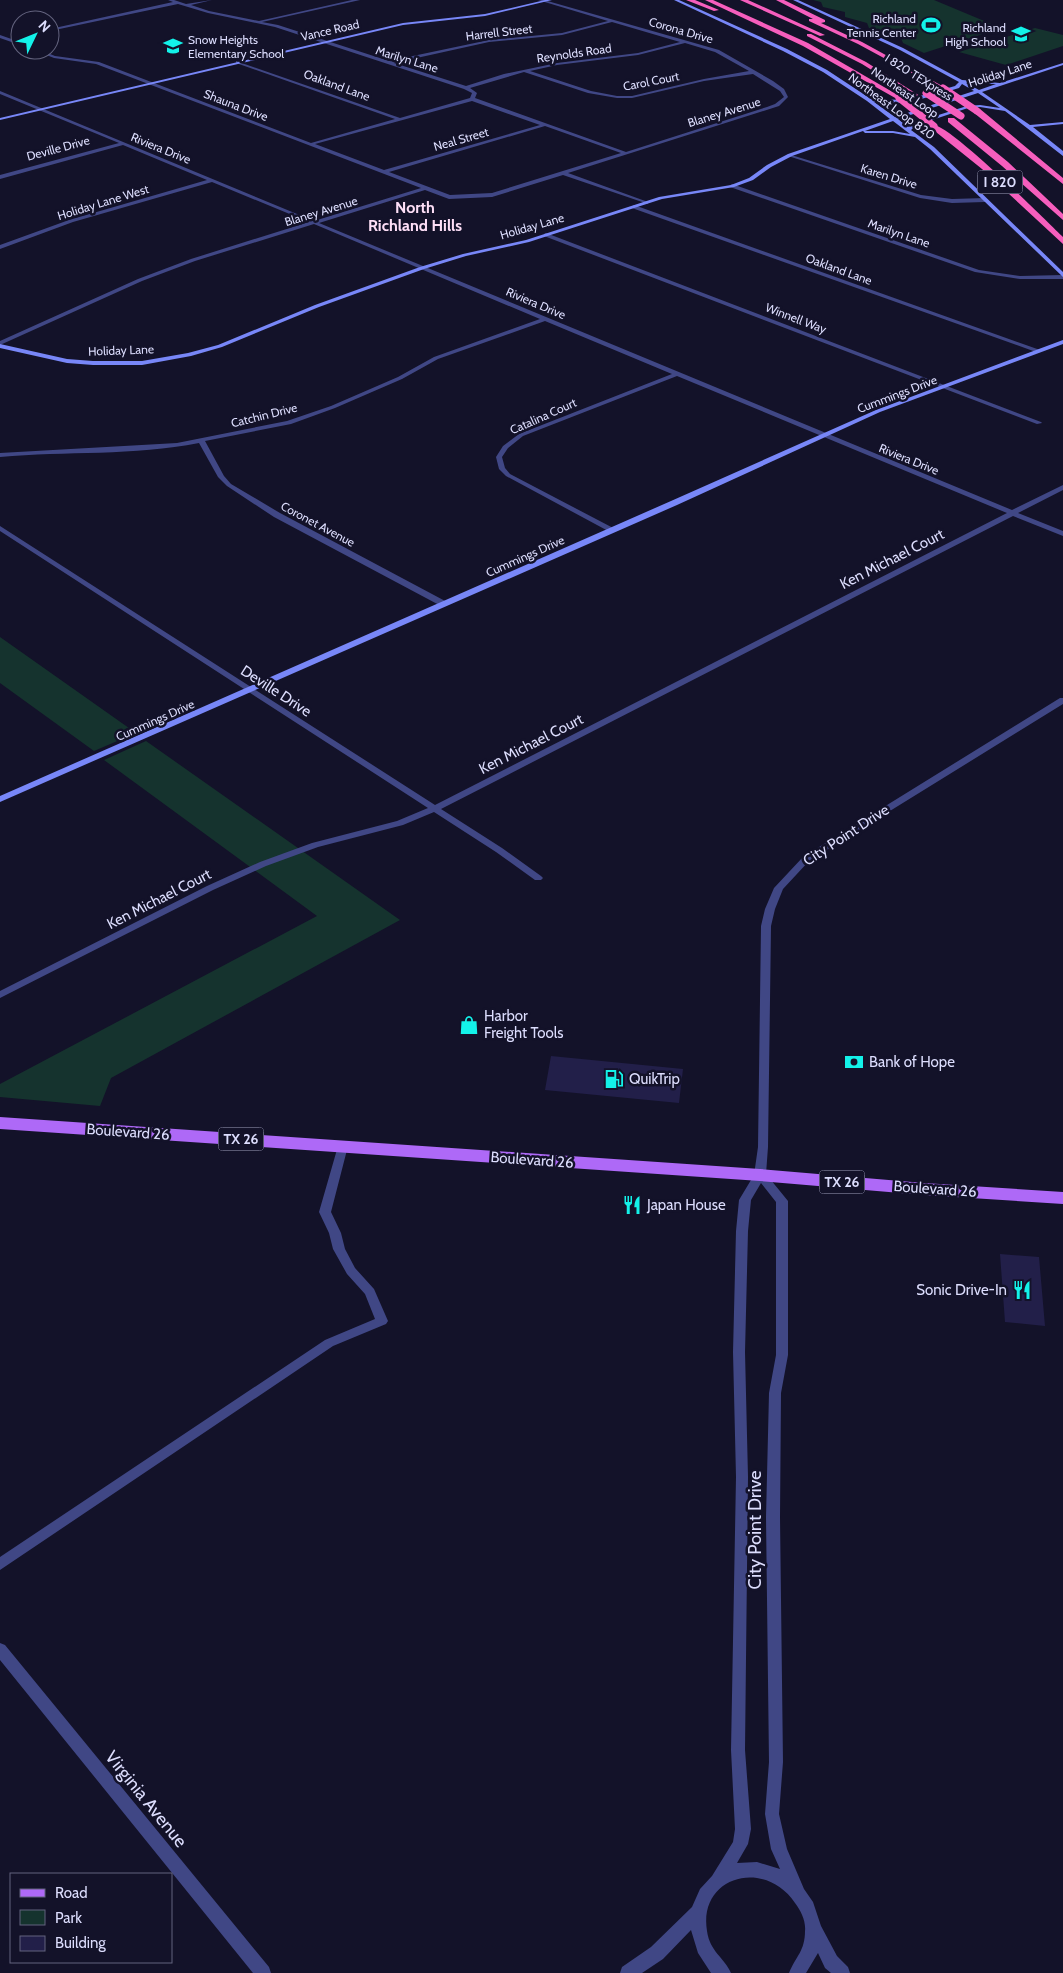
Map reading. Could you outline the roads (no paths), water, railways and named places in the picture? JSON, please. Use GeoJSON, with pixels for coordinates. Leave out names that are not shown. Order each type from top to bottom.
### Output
{"type":"FeatureCollection","features":[{"type":"Feature","properties":{"kind":"highway"},"geometry":{"type":"LineString","coordinates":[[690,0],[763,29],[804,49],[824,54]]}},
{"type":"Feature","properties":{"kind":"highway","name":"Northeast Loop"},"geometry":{"type":"LineString","coordinates":[[708,0],[745,15],[824,54],[899,98],[955,142],[1063,242]]}},
{"type":"Feature","properties":{"kind":"highway"},"geometry":{"type":"LineString","coordinates":[[779,0],[823,21],[832,29]]}},
{"type":"Feature","properties":{"kind":"highway","name":"I 820 TEXpress"},"geometry":{"type":"LineString","coordinates":[[740,1],[841,44],[926,93],[964,119]]}},
{"type":"Feature","properties":{"kind":"highway","name":"I 820 TEXpress"},"geometry":{"type":"LineString","coordinates":[[740,1],[831,46],[917,96],[951,120],[1005,164],[1063,218]]}},
{"type":"Feature","properties":{"kind":"highway","name":"Northeast Loop"},"geometry":{"type":"LineString","coordinates":[[772,4],[832,29],[943,88],[977,111],[1063,182]]}},
{"type":"Feature","properties":{"kind":"highway"},"geometry":{"type":"LineString","coordinates":[[977,111],[986,114],[1047,157]]}},
{"type":"Feature","properties":{"kind":"main road","name":"Boulevard 26"},"geometry":{"type":"LineString","coordinates":[[0,1123],[760,1175],[924,1189],[1063,1198]]}},
{"type":"Feature","properties":{"kind":"street","name":"Marilyn Lane"},"geometry":{"type":"LineString","coordinates":[[170,0],[208,12],[258,22],[466,88]]}},
{"type":"Feature","properties":{"kind":"street"},"geometry":{"type":"LineString","coordinates":[[185,5],[210,0]]}},
{"type":"Feature","properties":{"kind":"street"},"geometry":{"type":"LineString","coordinates":[[258,22],[358,0]]}},
{"type":"Feature","properties":{"kind":"street","name":"Corona Drive"},"geometry":{"type":"LineString","coordinates":[[545,0],[717,51],[754,72],[785,94],[784,100],[772,107]]}},
{"type":"Feature","properties":{"kind":"street","name":"Vance Road"},"geometry":{"type":"LineString","coordinates":[[0,119],[403,24],[485,15],[545,0]]}},
{"type":"Feature","properties":{"kind":"street","name":"Northeast Loop 820"},"geometry":{"type":"LineString","coordinates":[[676,0],[785,50],[825,71],[869,100],[919,137],[1063,276]]}},
{"type":"Feature","properties":{"kind":"street"},"geometry":{"type":"LineString","coordinates":[[795,0],[914,54],[963,81],[1031,126],[1063,154]]}},
{"type":"Feature","properties":{"kind":"street"},"geometry":{"type":"LineString","coordinates":[[60,28],[177,2]]}},
{"type":"Feature","properties":{"kind":"street","name":"Harrell Street"},"geometry":{"type":"LineString","coordinates":[[387,63],[489,41],[562,34],[612,21]]}},
{"type":"Feature","properties":{"kind":"street"},"geometry":{"type":"LineString","coordinates":[[0,36],[9,39]]}},
{"type":"Feature","properties":{"kind":"street"},"geometry":{"type":"LineString","coordinates":[[0,41],[9,39]]}},
{"type":"Feature","properties":{"kind":"street","name":"Reynolds Road"},"geometry":{"type":"LineString","coordinates":[[466,88],[524,71],[566,63],[638,54],[686,42]]}},
{"type":"Feature","properties":{"kind":"street","name":"Shauna Drive"},"geometry":{"type":"LineString","coordinates":[[60,58],[97,63],[426,188]]}},
{"type":"Feature","properties":{"kind":"street","name":"Oakland Lane"},"geometry":{"type":"LineString","coordinates":[[238,62],[400,119]]}},
{"type":"Feature","properties":{"kind":"street","name":"Holiday Lane"},"geometry":{"type":"LineString","coordinates":[[0,345],[67,361],[93,363],[142,363],[189,355],[220,346],[317,306],[422,268],[546,235],[661,198],[732,186],[751,179],[761,170],[790,155],[1063,64]]}},
{"type":"Feature","properties":{"kind":"street","name":"Carol Court"},"geometry":{"type":"LineString","coordinates":[[524,71],[590,92],[617,97],[632,96],[754,72]]}},
{"type":"Feature","properties":{"kind":"street"},"geometry":{"type":"LineString","coordinates":[[869,100],[906,103],[957,87],[963,81],[1007,83]]}},
{"type":"Feature","properties":{"kind":"street"},"geometry":{"type":"LineString","coordinates":[[466,88],[474,93],[472,99]]}},
{"type":"Feature","properties":{"kind":"street","name":"Riviera Drive"},"geometry":{"type":"LineString","coordinates":[[0,92],[823,436],[1063,534]]}},
{"type":"Feature","properties":{"kind":"street"},"geometry":{"type":"LineString","coordinates":[[311,144],[472,99],[625,153]]}},
{"type":"Feature","properties":{"kind":"street"},"geometry":{"type":"LineString","coordinates":[[909,129],[915,124],[967,107],[980,106],[1010,111]]}},
{"type":"Feature","properties":{"kind":"street","name":"Blaney Avenue"},"geometry":{"type":"LineString","coordinates":[[0,345],[140,280],[210,254],[426,188],[449,197],[492,195],[772,107]]}},
{"type":"Feature","properties":{"kind":"street"},"geometry":{"type":"LineString","coordinates":[[1031,126],[1063,123]]}},
{"type":"Feature","properties":{"kind":"street","name":"Neal Street"},"geometry":{"type":"LineString","coordinates":[[384,172],[544,125]]}},
{"type":"Feature","properties":{"kind":"street"},"geometry":{"type":"LineString","coordinates":[[856,132],[893,132],[919,137]]}},
{"type":"Feature","properties":{"kind":"street","name":"Deville Drive"},"geometry":{"type":"LineString","coordinates":[[0,177],[122,144]]}},
{"type":"Feature","properties":{"kind":"street","name":"Karen Drive"},"geometry":{"type":"LineString","coordinates":[[790,155],[920,196],[952,201],[985,200]]}},
{"type":"Feature","properties":{"kind":"street"},"geometry":{"type":"LineString","coordinates":[[562,173],[646,203]]}},
{"type":"Feature","properties":{"kind":"street","name":"Holiday Lane West"},"geometry":{"type":"LineString","coordinates":[[0,247],[80,218],[213,180]]}},
{"type":"Feature","properties":{"kind":"street","name":"Marilyn Lane"},"geometry":{"type":"LineString","coordinates":[[732,186],[976,271],[1001,276],[1048,279],[1063,276]]}},
{"type":"Feature","properties":{"kind":"street","name":"Oakland Lane"},"geometry":{"type":"LineString","coordinates":[[634,207],[1038,351]]}},
{"type":"Feature","properties":{"kind":"street","name":"Winnell Way"},"geometry":{"type":"LineString","coordinates":[[546,235],[1039,423]]}},
{"type":"Feature","properties":{"kind":"street","name":"Catchin Drive"},"geometry":{"type":"LineString","coordinates":[[0,455],[128,450],[177,445],[298,420],[400,378],[436,358],[544,319]]}},
{"type":"Feature","properties":{"kind":"street","name":"Cummings Drive"},"geometry":{"type":"LineString","coordinates":[[0,800],[906,400],[945,388],[1063,342]]}},
{"type":"Feature","properties":{"kind":"street","name":"Catalina Court"},"geometry":{"type":"LineString","coordinates":[[613,530],[508,476],[502,469],[499,457],[505,447],[521,435],[676,374]]}},
{"type":"Feature","properties":{"kind":"street","name":"Coronet Avenue"},"geometry":{"type":"LineString","coordinates":[[201,440],[221,477],[229,486],[277,515],[444,604]]}},
{"type":"Feature","properties":{"kind":"street","name":"Ken Michael Court"},"geometry":{"type":"LineString","coordinates":[[0,995],[210,888],[263,864],[315,845],[400,823],[434,809],[1063,487]]}},
{"type":"Feature","properties":{"kind":"street","name":"Deville Drive"},"geometry":{"type":"LineString","coordinates":[[0,528],[538,878]]}},
{"type":"Feature","properties":{"kind":"street","name":"City Point Drive"},"geometry":{"type":"LineString","coordinates":[[628,1973],[657,1953],[698,1912],[703,1899],[718,1880],[740,1844],[743,1829],[738,1750],[742,1477],[739,1352],[742,1231],[745,1200],[760,1175],[763,1138],[766,926],[770,909],[779,888],[800,865],[818,852],[1063,700]]}},
{"type":"Feature","properties":{"kind":"street"},"geometry":{"type":"LineString","coordinates":[[0,1564],[330,1343],[382,1321],[370,1292],[351,1271],[339,1249],[335,1233],[325,1212],[342,1146]]}},
{"type":"Feature","properties":{"kind":"street","name":"City Point Drive"},"geometry":{"type":"LineString","coordinates":[[760,1175],[782,1201],[782,1354],[775,1393],[776,1754],[772,1814],[779,1849],[797,1890],[806,1902],[812,1915],[814,1929]]}},
{"type":"Feature","properties":{"kind":"street","name":"Virginia Avenue"},"geometry":{"type":"LineString","coordinates":[[0,1649],[263,1973]]}},
{"type":"Feature","properties":{"kind":"street"},"geometry":{"type":"LineString","coordinates":[[718,1880],[732,1873],[759,1870],[773,1874],[797,1890]]}},
{"type":"Feature","properties":{"kind":"street"},"geometry":{"type":"LineString","coordinates":[[698,1912],[698,1926],[705,1952],[712,1963],[723,1973]]}},
{"type":"Feature","properties":{"kind":"street"},"geometry":{"type":"LineString","coordinates":[[797,1973],[810,1955],[814,1929]]}},
{"type":"Feature","properties":{"kind":"street"},"geometry":{"type":"LineString","coordinates":[[814,1929],[831,1962],[842,1973]]}},
{"type":"Feature","properties":{"kind":"place","name":"Richland Tennis Center"},"geometry":{"type":"Point","coordinates":[931,25]}},
{"type":"Feature","properties":{"kind":"place","name":"Richland High School"},"geometry":{"type":"Point","coordinates":[1021,34]}},
{"type":"Feature","properties":{"kind":"place","name":"Snow Heights Elementary School"},"geometry":{"type":"Point","coordinates":[173,46]}},
{"type":"Feature","properties":{"kind":"place","name":"Harbor Freight Tools"},"geometry":{"type":"Point","coordinates":[469,1025]}},
{"type":"Feature","properties":{"kind":"place","name":"Bank of Hope"},"geometry":{"type":"Point","coordinates":[854,1062]}},
{"type":"Feature","properties":{"kind":"place","name":"QuikTrip"},"geometry":{"type":"Point","coordinates":[614,1079]}},
{"type":"Feature","properties":{"kind":"place","name":"Japan House"},"geometry":{"type":"Point","coordinates":[632,1205]}},
{"type":"Feature","properties":{"kind":"place","name":"Sonic Drive-In"},"geometry":{"type":"Point","coordinates":[1022,1290]}},
{"type":"Feature","properties":{"kind":"district","name":"North Richland Hills"},"geometry":{"type":"Point","coordinates":[415,216]}}]}
